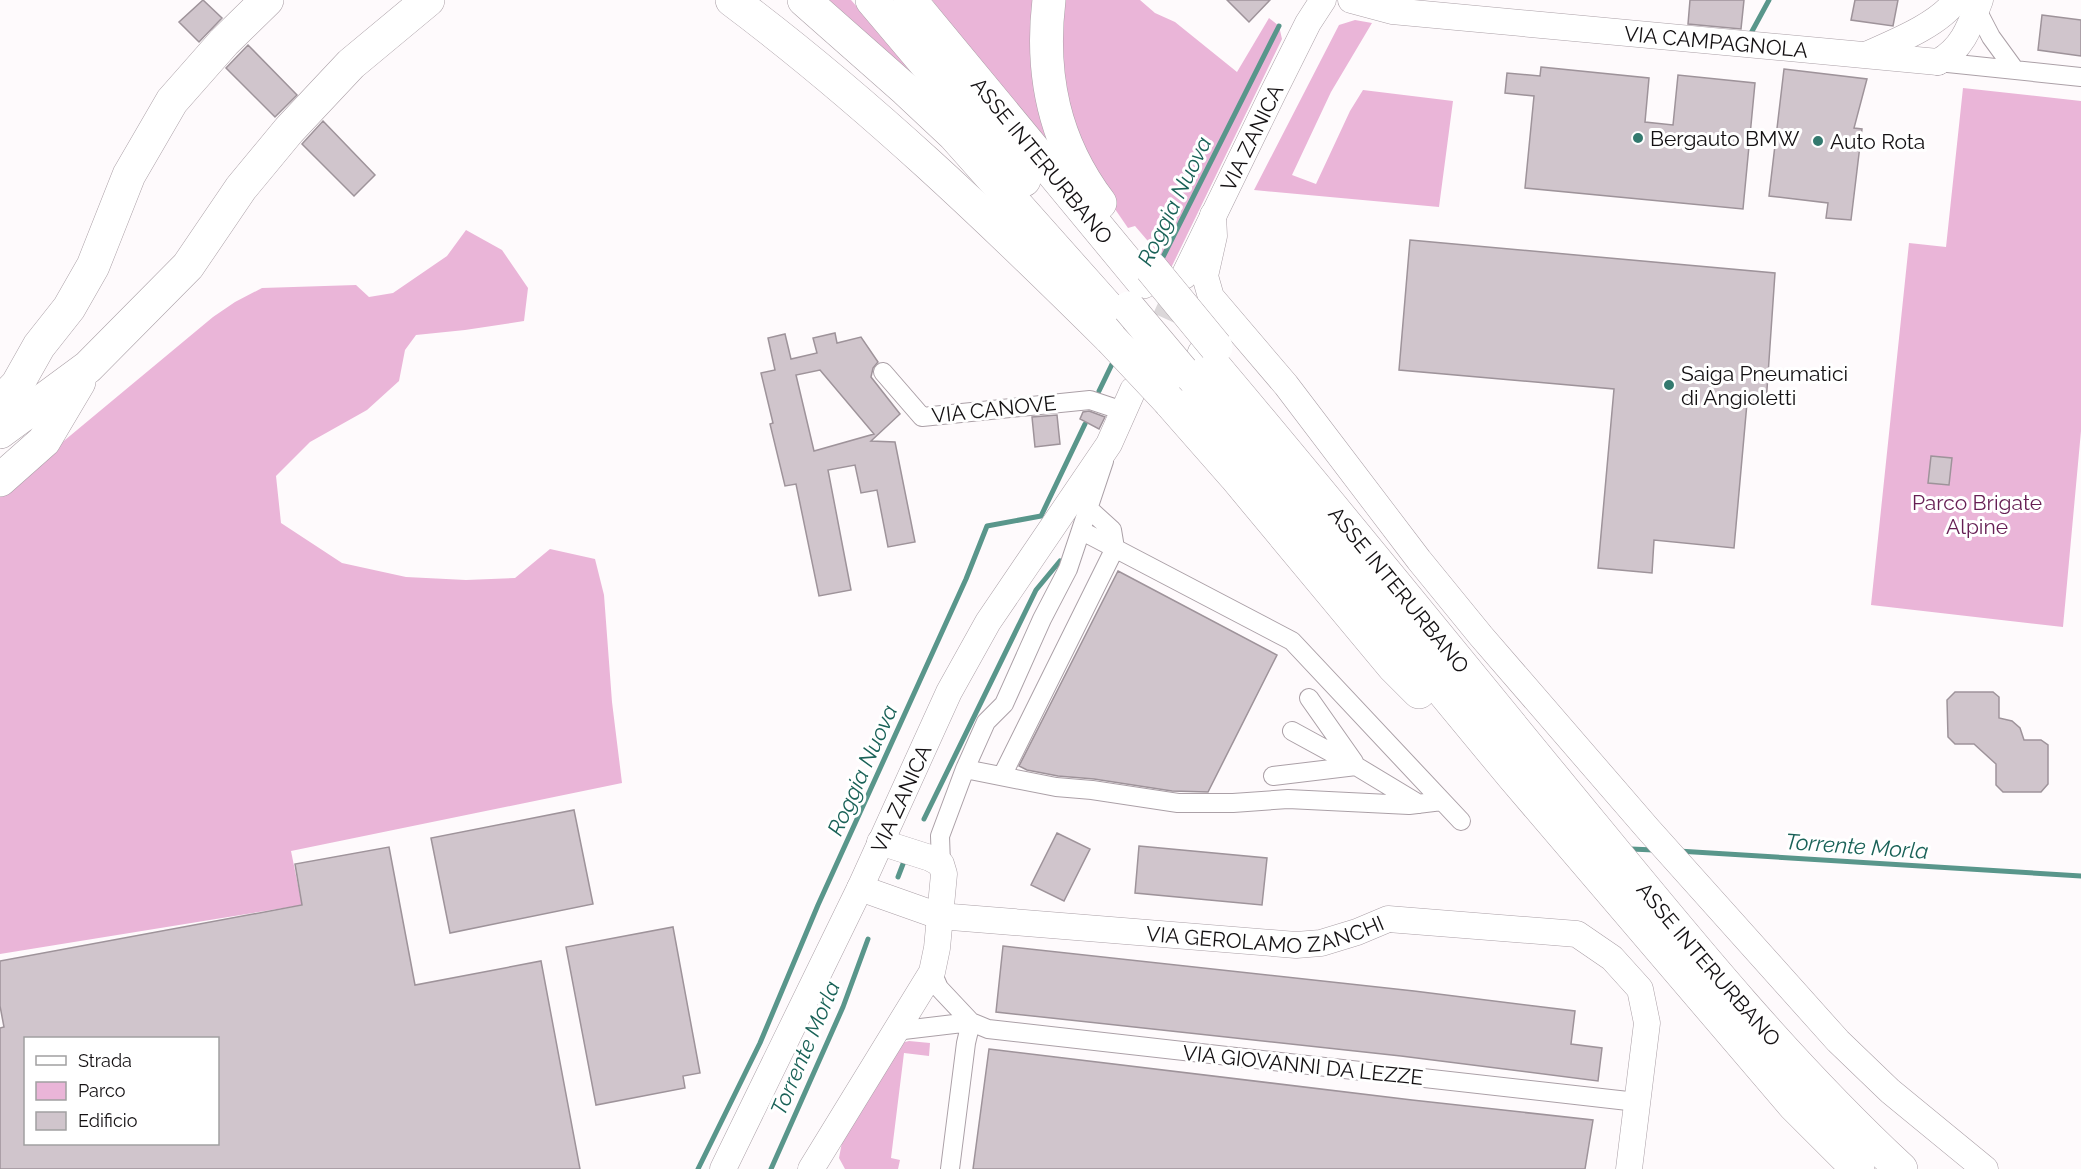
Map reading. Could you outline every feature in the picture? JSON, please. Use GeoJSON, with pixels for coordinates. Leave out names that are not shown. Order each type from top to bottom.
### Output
{"type":"FeatureCollection","features":[{"type":"Feature","properties":{"kind":"highway"},"geometry":{"type":"LineString","coordinates":[[0,402],[17,385],[39,346],[69,308],[93,266],[129,175],[172,101],[224,42],[267,0]]}},
{"type":"Feature","properties":{"kind":"highway"},"geometry":{"type":"LineString","coordinates":[[0,432],[88,367],[188,266],[241,188],[289,130],[351,64],[428,0]]}},
{"type":"Feature","properties":{"kind":"highway"},"geometry":{"type":"LineString","coordinates":[[732,0],[897,136],[980,211],[1131,304]]}},
{"type":"Feature","properties":{"kind":"highway"},"geometry":{"type":"LineString","coordinates":[[788,0],[998,183],[1131,304],[1189,372],[1235,476],[1393,666],[1447,721],[1513,776]]}},
{"type":"Feature","properties":{"kind":"highway"},"geometry":{"type":"LineString","coordinates":[[804,0],[946,128],[998,183]]}},
{"type":"Feature","properties":{"kind":"highway","name":"ASSE INTERURBANO"},"geometry":{"type":"LineString","coordinates":[[872,0],[915,22],[1131,304],[1189,372],[1358,606],[1387,636],[1422,666],[1794,1105],[1858,1169]]}},
{"type":"Feature","properties":{"kind":"highway"},"geometry":{"type":"LineString","coordinates":[[1049,0],[1046,53],[1059,128],[1077,170],[1090,190],[1131,304]]}},
{"type":"Feature","properties":{"kind":"highway"},"geometry":{"type":"LineString","coordinates":[[0,372],[39,346]]}},
{"type":"Feature","properties":{"kind":"highway"},"geometry":{"type":"LineString","coordinates":[[0,480],[44,441],[88,367]]}},
{"type":"Feature","properties":{"kind":"highway","name":"ASSE INTERURBANO"},"geometry":{"type":"LineString","coordinates":[[1189,372],[1254,413],[1683,935],[1790,1059],[1860,1132],[1900,1169]]}},
{"type":"Feature","properties":{"kind":"highway"},"geometry":{"type":"LineString","coordinates":[[1683,935],[1740,986],[1849,1102],[1920,1169]]}},
{"type":"Feature","properties":{"kind":"main road","name":"VIA ZANICA"},"geometry":{"type":"LineString","coordinates":[[1184,276],[1303,33],[1323,0]]}},
{"type":"Feature","properties":{"kind":"main road","name":"VIA CAMPAGNOLA"},"geometry":{"type":"LineString","coordinates":[[1351,0],[1392,11],[1938,62]]}},
{"type":"Feature","properties":{"kind":"main road"},"geometry":{"type":"LineString","coordinates":[[1867,55],[1966,4]]}},
{"type":"Feature","properties":{"kind":"main road"},"geometry":{"type":"LineString","coordinates":[[1938,62],[1933,46],[1966,4]]}},
{"type":"Feature","properties":{"kind":"main road"},"geometry":{"type":"LineString","coordinates":[[1213,215],[1214,236],[1205,276],[1211,297],[1286,385],[1419,560],[1648,829],[1838,1041],[1890,1091],[1985,1169]]}},
{"type":"Feature","properties":{"kind":"main road","name":"VIA ZANICA"},"geometry":{"type":"LineString","coordinates":[[723,1169],[860,888],[949,692],[988,622],[1109,444],[1112,401]]}},
{"type":"Feature","properties":{"kind":"main road"},"geometry":{"type":"LineString","coordinates":[[811,1169],[932,972],[937,948],[944,874],[941,864],[930,858],[880,842]]}},
{"type":"Feature","properties":{"kind":"main road","name":"VIA GEROLAMO ZANCHI"},"geometry":{"type":"LineString","coordinates":[[860,888],[939,916],[1296,945],[1321,943],[1388,919],[1577,934],[1612,958],[1640,989],[1647,1023],[1629,1169]]}},
{"type":"Feature","properties":{"kind":"street"},"geometry":{"type":"LineString","coordinates":[[1966,4],[2015,70]]}},
{"type":"Feature","properties":{"kind":"street","name":"VIA CAMPAGNOLA"},"geometry":{"type":"LineString","coordinates":[[1938,62],[2081,77]]}},
{"type":"Feature","properties":{"kind":"street","name":"VIA CANOVE"},"geometry":{"type":"LineString","coordinates":[[883,372],[922,417],[1112,401]]}},
{"type":"Feature","properties":{"kind":"street","name":"VIA ZANICA"},"geometry":{"type":"LineString","coordinates":[[941,864],[940,836],[965,769],[986,722],[1004,704],[1042,619],[1068,569],[1109,444]]}},
{"type":"Feature","properties":{"kind":"street"},"geometry":{"type":"LineString","coordinates":[[1002,776],[1115,548],[1112,530],[1089,509]]}},
{"type":"Feature","properties":{"kind":"street"},"geometry":{"type":"LineString","coordinates":[[1082,531],[1292,641],[1461,821]]}},
{"type":"Feature","properties":{"kind":"street"},"geometry":{"type":"LineString","coordinates":[[1309,698],[1356,766]]}},
{"type":"Feature","properties":{"kind":"street"},"geometry":{"type":"LineString","coordinates":[[1292,731],[1419,804]]}},
{"type":"Feature","properties":{"kind":"street"},"geometry":{"type":"LineString","coordinates":[[1273,776],[1356,766]]}},
{"type":"Feature","properties":{"kind":"street"},"geometry":{"type":"LineString","coordinates":[[965,769],[1025,781],[1178,803],[1233,803],[1288,799],[1409,805],[1442,801]]}},
{"type":"Feature","properties":{"kind":"street"},"geometry":{"type":"LineString","coordinates":[[932,972],[939,988],[971,1022],[966,1044],[950,1169]]}},
{"type":"Feature","properties":{"kind":"street","name":"VIA GIOVANNI DA LEZZE"},"geometry":{"type":"LineString","coordinates":[[896,1031],[971,1022],[988,1029],[1637,1102]]}},
{"type":"Feature","properties":{"kind":"green space"},"geometry":{"type":"Polygon","coordinates":[[[819,0],[851,0],[936,97],[819,0]]]}},
{"type":"Feature","properties":{"kind":"green space"},"geometry":{"type":"Polygon","coordinates":[[[932,0],[1043,0],[1065,171],[932,0]]]}},
{"type":"Feature","properties":{"kind":"green space"},"geometry":{"type":"Polygon","coordinates":[[[1060,0],[1140,0],[1155,13],[1175,22],[1237,72],[1269,18],[1279,26],[1282,39],[1171,268],[1135,226],[1128,228],[1073,148],[1055,29],[1060,0]]]}},
{"type":"Feature","properties":{"kind":"green space"},"geometry":{"type":"Polygon","coordinates":[[[1355,20],[1372,23],[1331,92],[1292,175],[1316,184],[1350,111],[1363,90],[1453,101],[1439,207],[1254,190],[1339,25],[1355,20]]]}},
{"type":"Feature","properties":{"kind":"green space","name":"Parco Brigate Alpine"},"geometry":{"type":"Polygon","coordinates":[[[1963,88],[2081,101],[2081,431],[2063,627],[1871,605],[1909,243],[1946,247],[1963,88]]]}},
{"type":"Feature","properties":{"kind":"green space"},"geometry":{"type":"Polygon","coordinates":[[[466,230],[502,250],[528,288],[524,321],[416,335],[405,350],[399,381],[367,410],[310,442],[276,476],[281,523],[342,563],[406,577],[466,580],[515,578],[550,549],[595,559],[604,595],[612,702],[622,783],[291,851],[302,905],[0,954],[0,494],[213,317],[235,302],[262,288],[356,285],[369,297],[393,293],[447,256],[466,230]]]}},
{"type":"Feature","properties":{"kind":"green space"},"geometry":{"type":"Polygon","coordinates":[[[909,1041],[930,1043],[929,1056],[904,1053],[891,1158],[900,1160],[898,1169],[845,1169],[839,1158],[842,1142],[897,1044],[909,1041]]]}},
{"type":"Feature","properties":{"kind":"building"},"geometry":{"type":"Polygon","coordinates":[[[203,0],[222,18],[199,42],[179,22],[203,0]]]}},
{"type":"Feature","properties":{"kind":"building"},"geometry":{"type":"Polygon","coordinates":[[[1227,0],[1270,0],[1249,22],[1227,0]]]}},
{"type":"Feature","properties":{"kind":"building"},"geometry":{"type":"Polygon","coordinates":[[[1690,0],[1744,0],[1741,29],[1688,24],[1690,0]]]}},
{"type":"Feature","properties":{"kind":"building"},"geometry":{"type":"Polygon","coordinates":[[[1855,0],[1898,0],[1893,26],[1851,20],[1855,0]]]}},
{"type":"Feature","properties":{"kind":"building"},"geometry":{"type":"Polygon","coordinates":[[[2042,15],[2081,20],[2081,56],[2038,50],[2042,15]]]}},
{"type":"Feature","properties":{"kind":"building"},"geometry":{"type":"Polygon","coordinates":[[[248,45],[297,95],[275,117],[226,68],[248,45]]]}},
{"type":"Feature","properties":{"kind":"building"},"geometry":{"type":"Polygon","coordinates":[[[1541,67],[1649,78],[1645,122],[1673,125],[1678,75],[1755,83],[1743,209],[1525,188],[1534,96],[1505,93],[1507,73],[1540,76],[1541,67]]]}},
{"type":"Feature","properties":{"kind":"building"},"geometry":{"type":"Polygon","coordinates":[[[1784,69],[1867,79],[1854,128],[1862,129],[1851,220],[1826,218],[1828,203],[1769,196],[1784,69]]]}},
{"type":"Feature","properties":{"kind":"building"},"geometry":{"type":"Polygon","coordinates":[[[323,121],[375,175],[354,196],[302,144],[323,121]]]}},
{"type":"Feature","properties":{"kind":"building"},"geometry":{"type":"Polygon","coordinates":[[[1410,240],[1775,273],[1766,404],[1747,403],[1734,548],[1654,540],[1652,573],[1598,568],[1614,389],[1399,370],[1410,240]]]}},
{"type":"Feature","properties":{"kind":"building"},"geometry":{"type":"Polygon","coordinates":[[[835,333],[837,343],[861,337],[878,362],[873,368],[871,377],[900,414],[871,441],[895,442],[915,542],[888,547],[877,490],[861,493],[855,465],[828,470],[851,590],[819,596],[796,484],[785,486],[761,373],[775,370],[768,338],[785,334],[791,359],[817,353],[813,338],[835,333]],[[820,370],[796,375],[814,451],[874,434],[820,370]]]}},
{"type":"Feature","properties":{"kind":"building"},"geometry":{"type":"Polygon","coordinates":[[[1089,411],[1105,417],[1099,429],[1080,419],[1083,412],[1089,411]]]}},
{"type":"Feature","properties":{"kind":"building"},"geometry":{"type":"Polygon","coordinates":[[[1057,415],[1060,444],[1035,447],[1032,417],[1057,415]]]}},
{"type":"Feature","properties":{"kind":"building"},"geometry":{"type":"Polygon","coordinates":[[[1931,456],[1952,458],[1949,485],[1928,483],[1931,456]]]}},
{"type":"Feature","properties":{"kind":"building"},"geometry":{"type":"Polygon","coordinates":[[[1118,571],[1277,655],[1208,792],[1172,791],[1058,776],[1027,770],[1019,766],[1118,571]]]}},
{"type":"Feature","properties":{"kind":"building"},"geometry":{"type":"Polygon","coordinates":[[[1955,692],[1993,692],[1999,697],[1999,718],[2012,721],[2020,728],[2024,740],[2041,740],[2048,745],[2048,784],[2041,792],[2003,792],[1996,785],[1996,764],[1974,744],[1955,744],[1948,737],[1947,700],[1955,692]]]}},
{"type":"Feature","properties":{"kind":"building"},"geometry":{"type":"Polygon","coordinates":[[[574,810],[593,904],[450,933],[431,838],[574,810]]]}},
{"type":"Feature","properties":{"kind":"building"},"geometry":{"type":"Polygon","coordinates":[[[1057,833],[1090,849],[1064,901],[1031,885],[1057,833]]]}},
{"type":"Feature","properties":{"kind":"building"},"geometry":{"type":"Polygon","coordinates":[[[1139,846],[1267,858],[1262,905],[1135,893],[1139,846]]]}},
{"type":"Feature","properties":{"kind":"building"},"geometry":{"type":"Polygon","coordinates":[[[389,847],[415,985],[541,961],[580,1169],[0,1169],[0,1028],[4,1027],[0,1006],[0,961],[302,905],[295,864],[389,847]]]}},
{"type":"Feature","properties":{"kind":"building"},"geometry":{"type":"Polygon","coordinates":[[[673,927],[700,1073],[683,1076],[685,1088],[596,1105],[566,947],[673,927]]]}},
{"type":"Feature","properties":{"kind":"building"},"geometry":{"type":"Polygon","coordinates":[[[1003,946],[1575,1011],[1571,1044],[1602,1048],[1598,1081],[1401,1056],[996,1012],[1003,946]]]}},
{"type":"Feature","properties":{"kind":"building"},"geometry":{"type":"Polygon","coordinates":[[[989,1049],[1593,1120],[1585,1169],[973,1169],[989,1049]]]}},
{"type":"Feature","properties":{"kind":"waterway"},"geometry":{"type":"LineString","coordinates":[[1750,35],[1769,0]]}},
{"type":"Feature","properties":{"kind":"waterway","name":"Roggia Nuova"},"geometry":{"type":"LineString","coordinates":[[1160,263],[1279,26]]}},
{"type":"Feature","properties":{"kind":"waterway","name":"Roggia Nuova"},"geometry":{"type":"LineString","coordinates":[[1099,391],[1115,358]]}},
{"type":"Feature","properties":{"kind":"waterway","name":"Roggia Nuova"},"geometry":{"type":"LineString","coordinates":[[698,1169],[760,1043],[818,905],[966,579],[987,526],[1041,516],[1085,424]]}},
{"type":"Feature","properties":{"kind":"waterway"},"geometry":{"type":"LineString","coordinates":[[924,819],[1036,590],[1060,561]]}},
{"type":"Feature","properties":{"kind":"waterway","name":"Torrente Morla"},"geometry":{"type":"LineString","coordinates":[[1631,849],[1654,850]]}},
{"type":"Feature","properties":{"kind":"waterway","name":"Torrente Morla"},"geometry":{"type":"LineString","coordinates":[[1678,851],[2081,876]]}},
{"type":"Feature","properties":{"kind":"waterway","name":"Torrente Morla"},"geometry":{"type":"LineString","coordinates":[[898,877],[903,864]]}},
{"type":"Feature","properties":{"kind":"waterway","name":"Torrente Morla"},"geometry":{"type":"LineString","coordinates":[[771,1169],[843,1007],[868,939]]}},
{"type":"Feature","properties":{"kind":"tunnel"},"geometry":{"type":"LineString","coordinates":[[1149,354],[1181,284]]}},
{"type":"Feature","properties":{"kind":"place","name":"Bergauto BMW"},"geometry":{"type":"Point","coordinates":[1638,138]}},
{"type":"Feature","properties":{"kind":"place","name":"Auto Rota"},"geometry":{"type":"Point","coordinates":[1818,141]}},
{"type":"Feature","properties":{"kind":"place","name":"Saiga Pneumatici di Angioletti"},"geometry":{"type":"Point","coordinates":[1669,385]}}]}
